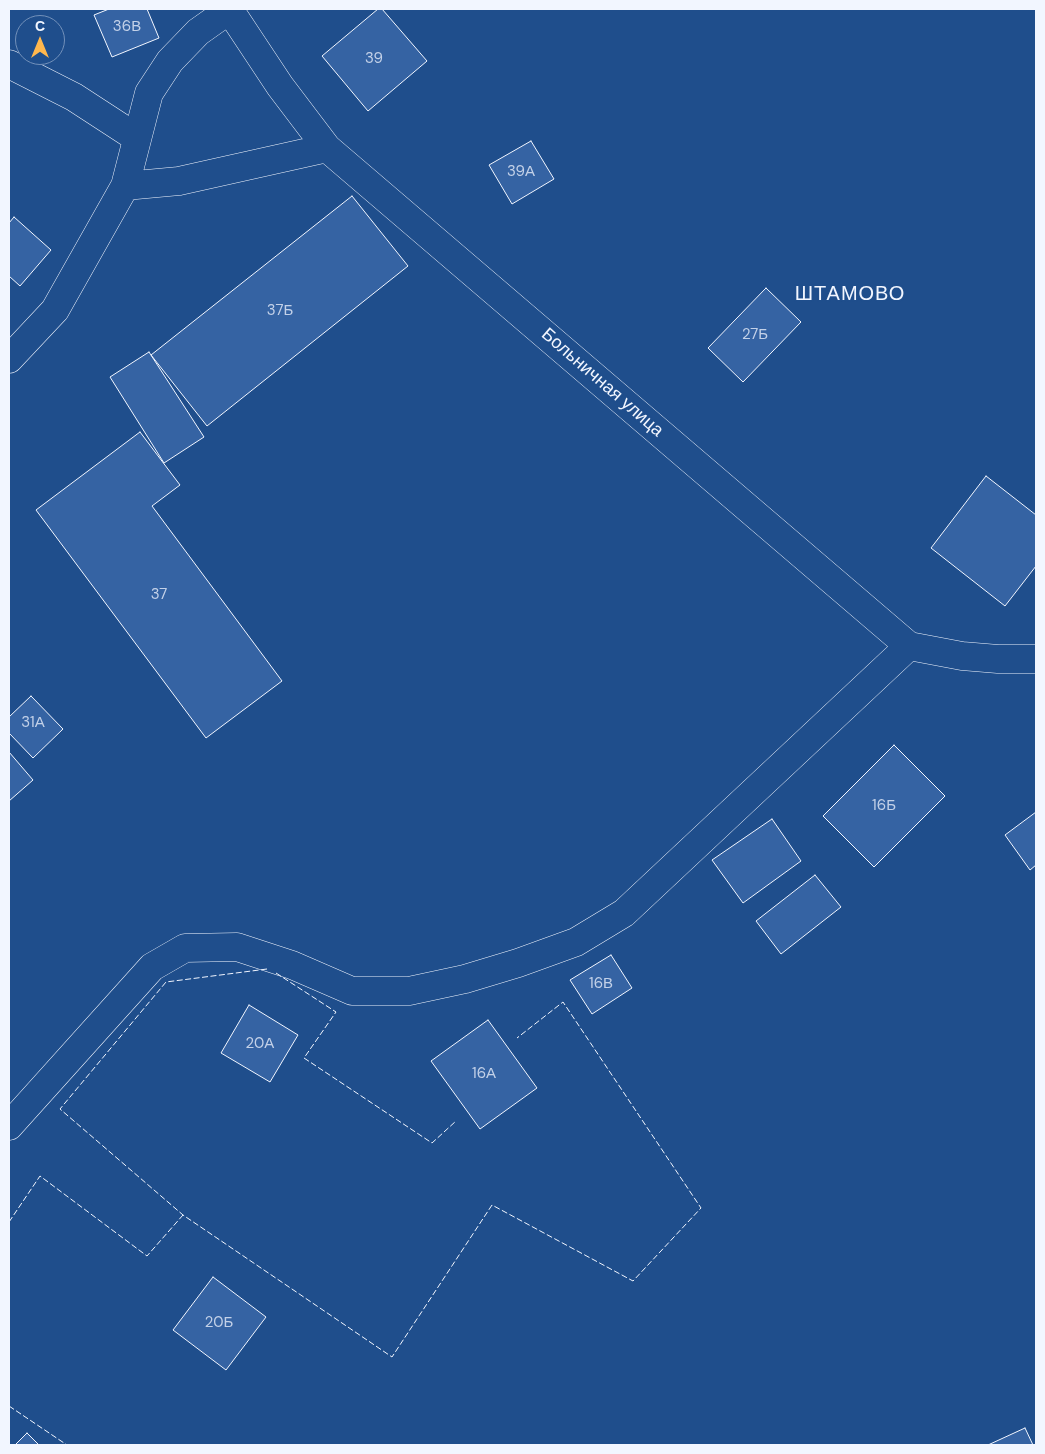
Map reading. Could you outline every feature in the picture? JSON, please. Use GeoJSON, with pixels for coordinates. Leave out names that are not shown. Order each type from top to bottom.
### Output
{"type":"FeatureCollection","features":[{"type":"Feature","properties":{"kind":"street"},"geometry":{"type":"LineString","coordinates":[[9,359],[55,310],[125,186],[149,93],[170,61],[198,32],[229,9]]}},
{"type":"Feature","properties":{"kind":"street","name":"Больничная улица"},"geometry":{"type":"LineString","coordinates":[[229,9],[280,86],[327,148],[909,646],[962,656],[1036,660]]}},
{"type":"Feature","properties":{"kind":"street"},"geometry":{"type":"LineString","coordinates":[[9,64],[74,97],[137,138]]}},
{"type":"Feature","properties":{"kind":"street"},"geometry":{"type":"LineString","coordinates":[[125,186],[178,181],[327,148]]}},
{"type":"Feature","properties":{"kind":"street"},"geometry":{"type":"LineString","coordinates":[[9,1126],[152,967],[185,948],[237,947],[292,965],[352,990],[409,990],[465,979],[518,963],[576,942],[624,912],[909,646]]}},
{"type":"Feature","properties":{"kind":"building"},"geometry":{"type":"Polygon","coordinates":[[[109,9],[147,9],[159,38],[112,57],[94,15],[109,9]]]}},
{"type":"Feature","properties":{"kind":"building"},"geometry":{"type":"Polygon","coordinates":[[[378,9],[382,9],[427,61],[368,111],[322,56],[378,9]]]}},
{"type":"Feature","properties":{"kind":"building"},"geometry":{"type":"Polygon","coordinates":[[[531,141],[554,179],[512,204],[489,165],[531,141]]]}},
{"type":"Feature","properties":{"kind":"building"},"geometry":{"type":"Polygon","coordinates":[[[352,196],[408,266],[207,426],[151,355],[352,196]]]}},
{"type":"Feature","properties":{"kind":"building"},"geometry":{"type":"Polygon","coordinates":[[[14,217],[51,250],[20,286],[9,276],[9,223],[14,217]]]}},
{"type":"Feature","properties":{"kind":"building"},"geometry":{"type":"Polygon","coordinates":[[[766,288],[801,322],[743,382],[708,348],[766,288]]]}},
{"type":"Feature","properties":{"kind":"building"},"geometry":{"type":"Polygon","coordinates":[[[149,352],[204,437],[164,463],[110,377],[149,352]]]}},
{"type":"Feature","properties":{"kind":"building"},"geometry":{"type":"Polygon","coordinates":[[[140,432],[180,485],[152,506],[282,681],[206,738],[36,510],[140,432]]]}},
{"type":"Feature","properties":{"kind":"building"},"geometry":{"type":"Polygon","coordinates":[[[986,476],[1036,515],[1036,566],[1005,606],[931,548],[986,476]]]}},
{"type":"Feature","properties":{"kind":"building"},"geometry":{"type":"Polygon","coordinates":[[[31,696],[63,729],[33,758],[9,733],[9,717],[31,696]]]}},
{"type":"Feature","properties":{"kind":"building"},"geometry":{"type":"Polygon","coordinates":[[[894,745],[945,796],[874,867],[823,816],[894,745]]]}},
{"type":"Feature","properties":{"kind":"building"},"geometry":{"type":"Polygon","coordinates":[[[9,752],[33,780],[9,801],[9,752]]]}},
{"type":"Feature","properties":{"kind":"building"},"geometry":{"type":"Polygon","coordinates":[[[1036,812],[1036,865],[1030,870],[1005,835],[1036,812]]]}},
{"type":"Feature","properties":{"kind":"building"},"geometry":{"type":"Polygon","coordinates":[[[772,819],[801,861],[743,903],[712,860],[772,819]]]}},
{"type":"Feature","properties":{"kind":"building"},"geometry":{"type":"Polygon","coordinates":[[[815,875],[841,907],[781,954],[756,921],[815,875]]]}},
{"type":"Feature","properties":{"kind":"building"},"geometry":{"type":"Polygon","coordinates":[[[611,955],[632,988],[592,1014],[570,980],[611,955]]]}},
{"type":"Feature","properties":{"kind":"building"},"geometry":{"type":"Polygon","coordinates":[[[249,1005],[298,1035],[270,1082],[221,1053],[249,1005]]]}},
{"type":"Feature","properties":{"kind":"building"},"geometry":{"type":"Polygon","coordinates":[[[488,1020],[537,1088],[480,1129],[431,1061],[488,1020]]]}},
{"type":"Feature","properties":{"kind":"building"},"geometry":{"type":"Polygon","coordinates":[[[213,1277],[266,1317],[226,1370],[173,1330],[213,1277]]]}},
{"type":"Feature","properties":{"kind":"building"},"geometry":{"type":"Polygon","coordinates":[[[1025,1428],[1033,1445],[988,1445],[1025,1428]]]}},
{"type":"Feature","properties":{"kind":"building"},"geometry":{"type":"Polygon","coordinates":[[[27,1433],[39,1445],[15,1445],[27,1433]]]}},
{"type":"Feature","properties":{"kind":"fence"},"geometry":{"type":"LineString","coordinates":[[267,969],[166,982],[60,1109],[183,1215],[392,1357],[492,1205],[633,1281],[701,1208],[563,1002],[517,1038]]}},
{"type":"Feature","properties":{"kind":"fence"},"geometry":{"type":"LineString","coordinates":[[276,973],[336,1012],[304,1058],[432,1143],[456,1121]]}},
{"type":"Feature","properties":{"kind":"fence"},"geometry":{"type":"LineString","coordinates":[[9,1222],[40,1176],[147,1256],[183,1215]]}},
{"type":"Feature","properties":{"kind":"fence"},"geometry":{"type":"LineString","coordinates":[[9,1406],[67,1445]]}},
{"type":"Feature","properties":{"kind":"district","name":"ШТАМОВО"},"geometry":{"type":"Point","coordinates":[850,295]}}]}
